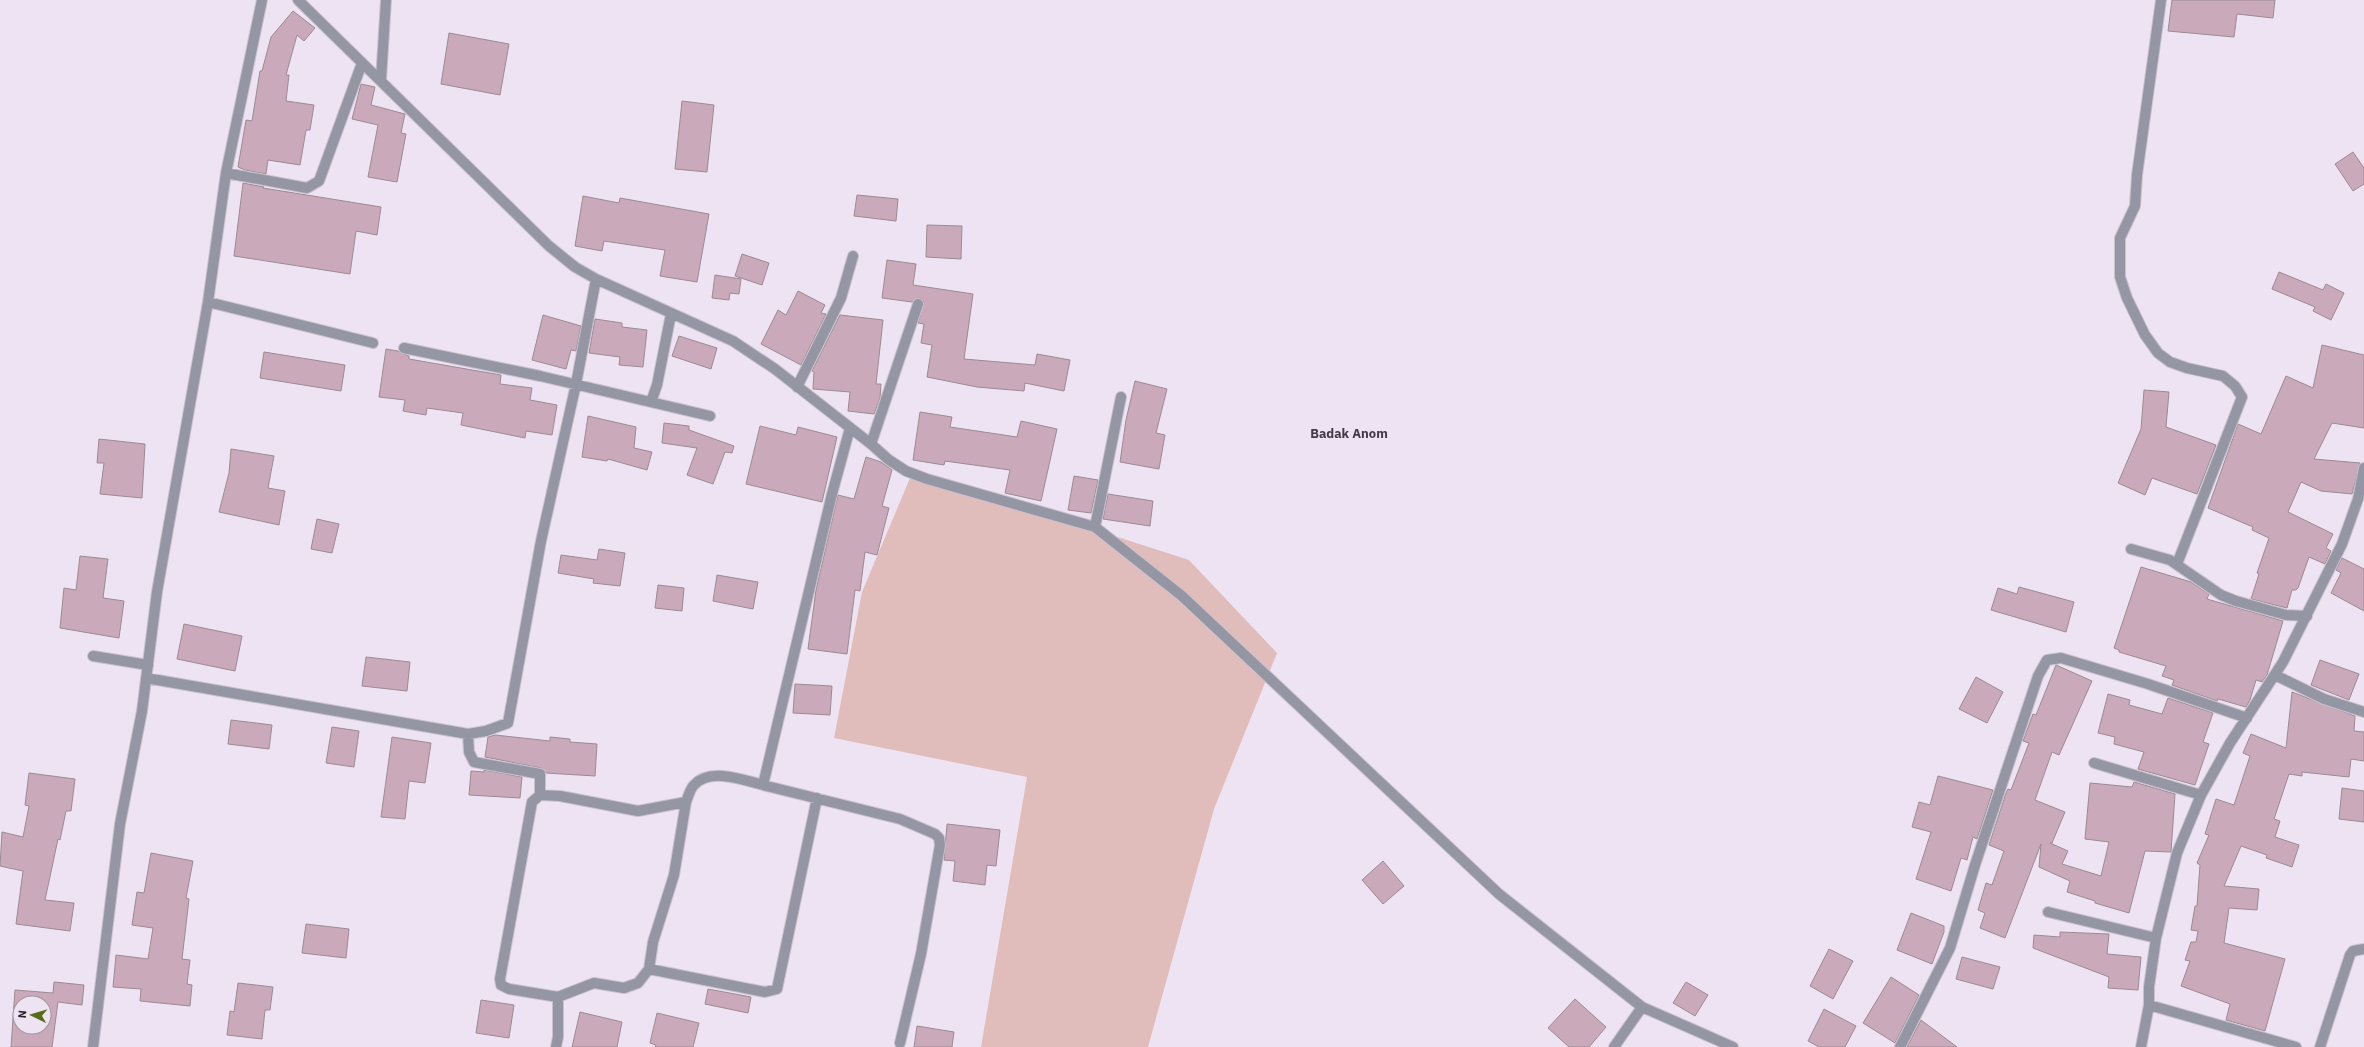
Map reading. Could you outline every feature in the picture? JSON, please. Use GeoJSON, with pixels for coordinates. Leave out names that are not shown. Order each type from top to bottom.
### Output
{"type":"FeatureCollection","features":[{"type":"Feature","properties":{"kind":"street"},"geometry":{"type":"LineString","coordinates":[[93,1047],[112,874],[146,678],[176,482],[208,302],[226,173],[262,0]]}},
{"type":"Feature","properties":{"kind":"street"},"geometry":{"type":"LineString","coordinates":[[298,0],[549,246],[575,267],[596,279],[733,341],[797,387],[871,444],[889,460],[906,471],[927,479],[1095,527],[1182,596],[1499,894],[1642,1007],[1733,1047]]}},
{"type":"Feature","properties":{"kind":"street"},"geometry":{"type":"LineString","coordinates":[[380,80],[386,0]]}},
{"type":"Feature","properties":{"kind":"street"},"geometry":{"type":"LineString","coordinates":[[2161,0],[2137,175],[2135,206],[2120,238],[2120,277],[2127,298],[2145,335],[2158,353],[2170,362],[2186,368],[2223,376],[2235,386],[2242,396],[2177,564]]}},
{"type":"Feature","properties":{"kind":"street"},"geometry":{"type":"LineString","coordinates":[[226,173],[307,188],[313,186],[319,181],[362,62]]}},
{"type":"Feature","properties":{"kind":"street"},"geometry":{"type":"LineString","coordinates":[[797,387],[842,298],[853,256]]}},
{"type":"Feature","properties":{"kind":"street"},"geometry":{"type":"LineString","coordinates":[[146,678],[468,734],[486,731],[508,723],[541,541],[576,384],[596,279]]}},
{"type":"Feature","properties":{"kind":"street"},"geometry":{"type":"LineString","coordinates":[[208,302],[373,343]]}},
{"type":"Feature","properties":{"kind":"street"},"geometry":{"type":"LineString","coordinates":[[871,444],[918,304]]}},
{"type":"Feature","properties":{"kind":"street"},"geometry":{"type":"LineString","coordinates":[[651,402],[657,385],[671,314]]}},
{"type":"Feature","properties":{"kind":"street"},"geometry":{"type":"LineString","coordinates":[[404,348],[576,384],[710,416]]}},
{"type":"Feature","properties":{"kind":"street"},"geometry":{"type":"LineString","coordinates":[[1095,527],[1121,398]]}},
{"type":"Feature","properties":{"kind":"street"},"geometry":{"type":"LineString","coordinates":[[763,785],[832,494],[850,428]]}},
{"type":"Feature","properties":{"kind":"street"},"geometry":{"type":"LineString","coordinates":[[2141,1047],[2149,1005],[2149,987],[2156,938],[2177,854],[2201,795],[2230,743],[2275,675],[2307,616],[2342,544],[2358,499],[2364,468]]}},
{"type":"Feature","properties":{"kind":"street"},"geometry":{"type":"LineString","coordinates":[[2131,549],[2170,560],[2221,595],[2236,601],[2286,616],[2307,616]]}},
{"type":"Feature","properties":{"kind":"street"},"geometry":{"type":"LineString","coordinates":[[93,656],[148,665]]}},
{"type":"Feature","properties":{"kind":"street"},"geometry":{"type":"LineString","coordinates":[[1900,1047],[1950,948],[1975,865],[2038,676],[2047,660],[2061,658],[2068,660],[2148,684],[2247,718]]}},
{"type":"Feature","properties":{"kind":"street"},"geometry":{"type":"LineString","coordinates":[[2275,675],[2324,699],[2364,712]]}},
{"type":"Feature","properties":{"kind":"street"},"geometry":{"type":"LineString","coordinates":[[468,734],[469,752],[474,762],[540,774],[540,795]]}},
{"type":"Feature","properties":{"kind":"street"},"geometry":{"type":"LineString","coordinates":[[2094,763],[2201,795]]}},
{"type":"Feature","properties":{"kind":"street"},"geometry":{"type":"LineString","coordinates":[[686,802],[638,811],[560,796],[540,795],[532,802],[500,979],[501,985],[509,989],[558,997],[594,983],[624,988],[638,984],[649,969],[653,942],[674,875],[686,802],[694,785],[706,776],[733,777],[900,819],[935,834],[939,838],[940,845],[921,954],[900,1043]]}},
{"type":"Feature","properties":{"kind":"street"},"geometry":{"type":"LineString","coordinates":[[649,969],[765,992],[777,989],[817,798]]}},
{"type":"Feature","properties":{"kind":"street"},"geometry":{"type":"LineString","coordinates":[[2048,912],[2156,938]]}},
{"type":"Feature","properties":{"kind":"street"},"geometry":{"type":"LineString","coordinates":[[2320,1047],[2350,955],[2353,951],[2364,949]]}},
{"type":"Feature","properties":{"kind":"street"},"geometry":{"type":"LineString","coordinates":[[556,1047],[558,1037],[558,997]]}},
{"type":"Feature","properties":{"kind":"street"},"geometry":{"type":"LineString","coordinates":[[2149,1005],[2296,1047]]}},
{"type":"Feature","properties":{"kind":"street"},"geometry":{"type":"LineString","coordinates":[[1614,1047],[1642,1007]]}},
{"type":"Feature","properties":{"kind":"shaded area"},"geometry":{"type":"Polygon","coordinates":[[[913,471],[1189,560],[1277,653],[1214,809],[1148,1047],[981,1047],[1027,777],[834,738],[862,592],[913,471]]]}},
{"type":"Feature","properties":{"kind":"building"},"geometry":{"type":"Polygon","coordinates":[[[2172,0],[2275,0],[2273,18],[2237,14],[2234,37],[2168,31],[2172,0]]]}},
{"type":"Feature","properties":{"kind":"building"},"geometry":{"type":"Polygon","coordinates":[[[293,11],[315,28],[304,41],[297,35],[286,75],[289,75],[286,101],[314,105],[310,130],[306,130],[300,165],[268,160],[266,174],[245,170],[238,167],[246,120],[252,121],[260,71],[262,71],[271,37],[293,11]]]}},
{"type":"Feature","properties":{"kind":"building"},"geometry":{"type":"Polygon","coordinates":[[[449,33],[509,44],[500,95],[441,84],[449,33]]]}},
{"type":"Feature","properties":{"kind":"building"},"geometry":{"type":"Polygon","coordinates":[[[361,84],[375,87],[371,105],[405,114],[401,133],[406,134],[397,182],[368,177],[378,125],[352,119],[361,84]]]}},
{"type":"Feature","properties":{"kind":"building"},"geometry":{"type":"Polygon","coordinates":[[[682,101],[714,105],[707,172],[675,169],[682,101]]]}},
{"type":"Feature","properties":{"kind":"building"},"geometry":{"type":"Polygon","coordinates":[[[2353,152],[2364,168],[2364,184],[2353,191],[2335,164],[2353,152]]]}},
{"type":"Feature","properties":{"kind":"building"},"geometry":{"type":"Polygon","coordinates":[[[243,183],[264,187],[263,188],[381,207],[377,235],[356,231],[350,274],[234,256],[243,183]]]}},
{"type":"Feature","properties":{"kind":"building"},"geometry":{"type":"Polygon","coordinates":[[[857,195],[898,199],[896,221],[854,216],[857,195]]]}},
{"type":"Feature","properties":{"kind":"building"},"geometry":{"type":"Polygon","coordinates":[[[583,196],[619,203],[620,198],[709,214],[697,282],[660,276],[665,250],[604,241],[602,251],[575,246],[583,196]]]}},
{"type":"Feature","properties":{"kind":"building"},"geometry":{"type":"Polygon","coordinates":[[[927,225],[962,226],[961,259],[926,257],[927,225]]]}},
{"type":"Feature","properties":{"kind":"building"},"geometry":{"type":"Polygon","coordinates":[[[742,254],[769,263],[762,285],[735,276],[742,254]]]}},
{"type":"Feature","properties":{"kind":"building"},"geometry":{"type":"Polygon","coordinates":[[[887,260],[916,264],[913,285],[973,294],[964,359],[1035,365],[1037,354],[1070,360],[1064,391],[1025,383],[1024,391],[977,387],[927,377],[932,345],[921,343],[924,324],[918,323],[924,302],[920,298],[912,302],[882,298],[887,260]]]}},
{"type":"Feature","properties":{"kind":"building"},"geometry":{"type":"Polygon","coordinates":[[[2279,272],[2323,290],[2326,284],[2344,293],[2331,320],[2313,311],[2315,307],[2272,289],[2279,272]]]}},
{"type":"Feature","properties":{"kind":"building"},"geometry":{"type":"Polygon","coordinates":[[[715,275],[741,279],[739,294],[730,293],[729,300],[712,298],[715,275]]]}},
{"type":"Feature","properties":{"kind":"building"},"geometry":{"type":"Polygon","coordinates":[[[798,291],[825,305],[821,313],[826,314],[801,365],[761,344],[778,310],[786,315],[798,291]]]}},
{"type":"Feature","properties":{"kind":"building"},"geometry":{"type":"Polygon","coordinates":[[[543,315],[581,326],[576,351],[571,350],[566,369],[532,360],[543,315]]]}},
{"type":"Feature","properties":{"kind":"building"},"geometry":{"type":"Polygon","coordinates":[[[840,315],[883,320],[876,384],[881,384],[880,398],[874,414],[848,411],[850,392],[813,389],[814,372],[812,371],[840,315]]]}},
{"type":"Feature","properties":{"kind":"building"},"geometry":{"type":"Polygon","coordinates":[[[595,319],[622,323],[622,327],[647,330],[643,367],[619,365],[620,357],[589,353],[595,319]]]}},
{"type":"Feature","properties":{"kind":"building"},"geometry":{"type":"Polygon","coordinates":[[[679,336],[717,348],[711,369],[672,356],[679,336]]]}},
{"type":"Feature","properties":{"kind":"building"},"geometry":{"type":"Polygon","coordinates":[[[2322,345],[2364,355],[2364,428],[2332,423],[2314,459],[2360,463],[2352,494],[2321,491],[2301,482],[2288,512],[2333,534],[2326,548],[2331,551],[2325,564],[2309,557],[2298,588],[2296,590],[2292,590],[2287,608],[2251,599],[2259,574],[2257,573],[2269,538],[2252,530],[2253,527],[2208,508],[2238,424],[2261,434],[2286,376],[2313,388],[2322,345]]]}},
{"type":"Feature","properties":{"kind":"building"},"geometry":{"type":"Polygon","coordinates":[[[386,349],[398,351],[409,356],[409,359],[501,375],[500,384],[532,388],[530,400],[557,405],[552,435],[526,431],[525,438],[461,425],[463,413],[427,408],[426,415],[403,411],[405,400],[379,397],[386,349]]]}},
{"type":"Feature","properties":{"kind":"building"},"geometry":{"type":"Polygon","coordinates":[[[264,352],[345,365],[341,391],[260,378],[264,352]]]}},
{"type":"Feature","properties":{"kind":"building"},"geometry":{"type":"Polygon","coordinates":[[[1135,381],[1167,389],[1156,433],[1165,435],[1159,469],[1120,462],[1126,420],[1135,381]]]}},
{"type":"Feature","properties":{"kind":"building"},"geometry":{"type":"Polygon","coordinates":[[[2144,390],[2169,392],[2166,427],[2216,445],[2197,494],[2152,478],[2145,495],[2118,483],[2141,429],[2144,390]]]}},
{"type":"Feature","properties":{"kind":"building"},"geometry":{"type":"Polygon","coordinates":[[[920,412],[952,417],[950,427],[1017,437],[1021,421],[1057,429],[1041,501],[1005,493],[1010,470],[945,461],[944,465],[913,460],[920,412]]]}},
{"type":"Feature","properties":{"kind":"building"},"geometry":{"type":"Polygon","coordinates":[[[588,416],[636,427],[634,448],[652,452],[647,470],[608,459],[607,461],[582,457],[588,416]]]}},
{"type":"Feature","properties":{"kind":"building"},"geometry":{"type":"Polygon","coordinates":[[[664,423],[689,426],[689,430],[734,446],[732,453],[725,452],[713,484],[687,475],[697,448],[662,443],[664,423]]]}},
{"type":"Feature","properties":{"kind":"building"},"geometry":{"type":"Polygon","coordinates":[[[760,426],[796,435],[798,427],[837,437],[822,502],[746,484],[760,426]]]}},
{"type":"Feature","properties":{"kind":"building"},"geometry":{"type":"Polygon","coordinates":[[[99,439],[145,444],[142,498],[100,494],[104,463],[97,463],[99,439]]]}},
{"type":"Feature","properties":{"kind":"building"},"geometry":{"type":"Polygon","coordinates":[[[231,449],[274,456],[268,488],[285,491],[279,525],[219,512],[229,473],[231,449]]]}},
{"type":"Feature","properties":{"kind":"building"},"geometry":{"type":"Polygon","coordinates":[[[866,457],[881,462],[892,470],[882,506],[889,508],[877,555],[865,552],[860,591],[855,590],[847,654],[808,649],[816,590],[838,495],[854,499],[866,457]]]}},
{"type":"Feature","properties":{"kind":"building"},"geometry":{"type":"Polygon","coordinates":[[[1074,476],[1098,480],[1091,513],[1068,510],[1074,476]]]}},
{"type":"Feature","properties":{"kind":"building"},"geometry":{"type":"Polygon","coordinates":[[[1108,494],[1153,501],[1150,526],[1103,519],[1108,494]]]}},
{"type":"Feature","properties":{"kind":"building"},"geometry":{"type":"Polygon","coordinates":[[[317,519],[339,524],[332,553],[311,549],[317,519]]]}},
{"type":"Feature","properties":{"kind":"building"},"geometry":{"type":"Polygon","coordinates":[[[599,549],[625,553],[620,586],[593,583],[594,579],[558,573],[561,555],[597,560],[599,549]]]}},
{"type":"Feature","properties":{"kind":"building"},"geometry":{"type":"Polygon","coordinates":[[[80,556],[108,559],[103,598],[124,601],[119,638],[60,628],[64,588],[76,590],[80,556]]]}},
{"type":"Feature","properties":{"kind":"building"},"geometry":{"type":"Polygon","coordinates":[[[2342,558],[2364,569],[2364,611],[2331,593],[2341,573],[2336,570],[2342,558]]]}},
{"type":"Feature","properties":{"kind":"building"},"geometry":{"type":"Polygon","coordinates":[[[2141,567],[2191,582],[2209,594],[2207,599],[2283,621],[2267,675],[2262,682],[2256,680],[2250,700],[2246,707],[2218,699],[2217,701],[2172,685],[2174,680],[2162,676],[2166,666],[2119,652],[2119,650],[2114,648],[2141,567]]]}},
{"type":"Feature","properties":{"kind":"building"},"geometry":{"type":"Polygon","coordinates":[[[717,575],[758,582],[753,609],[713,601],[717,575]]]}},
{"type":"Feature","properties":{"kind":"building"},"geometry":{"type":"Polygon","coordinates":[[[658,585],[684,588],[682,611],[655,608],[658,585]]]}},
{"type":"Feature","properties":{"kind":"building"},"geometry":{"type":"Polygon","coordinates":[[[2019,587],[2074,602],[2066,632],[1991,610],[1998,588],[2017,594],[2019,587]]]}},
{"type":"Feature","properties":{"kind":"building"},"geometry":{"type":"Polygon","coordinates":[[[184,624],[242,636],[235,671],[177,659],[184,624]]]}},
{"type":"Feature","properties":{"kind":"building"},"geometry":{"type":"Polygon","coordinates":[[[366,657],[410,662],[407,691],[362,686],[366,657]]]}},
{"type":"Feature","properties":{"kind":"building"},"geometry":{"type":"Polygon","coordinates":[[[2320,660],[2359,674],[2349,700],[2311,685],[2320,660]]]}},
{"type":"Feature","properties":{"kind":"building"},"geometry":{"type":"Polygon","coordinates":[[[2056,665],[2092,681],[2059,755],[2052,752],[2035,800],[2065,812],[2052,843],[2050,843],[2068,851],[2062,864],[2101,876],[2109,842],[2085,839],[2090,783],[2132,787],[2134,782],[2175,794],[2171,852],[2145,851],[2129,913],[2095,903],[2095,901],[2067,892],[2070,881],[2039,867],[2041,844],[2005,938],[1980,928],[1985,913],[1978,910],[1986,883],[1992,885],[2004,851],[1989,845],[2006,793],[2008,789],[2011,790],[2029,743],[2023,741],[2030,722],[2033,714],[2036,715],[2056,665]]]}},
{"type":"Feature","properties":{"kind":"building"},"geometry":{"type":"Polygon","coordinates":[[[1976,677],[2003,692],[1987,723],[1959,709],[1976,677]]]}},
{"type":"Feature","properties":{"kind":"building"},"geometry":{"type":"Polygon","coordinates":[[[795,684],[832,686],[830,715],[793,713],[795,684]]]}},
{"type":"Feature","properties":{"kind":"building"},"geometry":{"type":"Polygon","coordinates":[[[2292,692],[2355,716],[2354,731],[2364,732],[2364,761],[2351,759],[2349,777],[2302,772],[2302,776],[2289,774],[2274,819],[2280,821],[2275,837],[2299,845],[2292,867],[2266,858],[2267,855],[2241,846],[2224,886],[2259,889],[2257,910],[2229,908],[2224,943],[2285,959],[2265,1031],[2226,1020],[2230,1004],[2181,986],[2190,961],[2185,960],[2191,942],[2196,942],[2198,931],[2191,930],[2195,906],[2197,906],[2200,865],[2197,863],[2209,835],[2205,834],[2216,799],[2234,805],[2250,756],[2243,753],[2251,734],[2286,748],[2292,692]]]}},
{"type":"Feature","properties":{"kind":"building"},"geometry":{"type":"Polygon","coordinates":[[[2108,694],[2130,700],[2129,705],[2162,714],[2168,698],[2213,713],[2203,742],[2209,744],[2195,785],[2138,769],[2144,752],[2114,744],[2115,737],[2098,733],[2108,694]]]}},
{"type":"Feature","properties":{"kind":"building"},"geometry":{"type":"Polygon","coordinates":[[[231,720],[272,725],[269,749],[228,744],[231,720]]]}},
{"type":"Feature","properties":{"kind":"building"},"geometry":{"type":"Polygon","coordinates":[[[332,727],[359,731],[354,767],[326,763],[332,727]]]}},
{"type":"Feature","properties":{"kind":"building"},"geometry":{"type":"Polygon","coordinates":[[[495,735],[550,741],[550,737],[570,739],[570,742],[597,744],[595,776],[546,773],[541,768],[485,757],[488,737],[495,735]]]}},
{"type":"Feature","properties":{"kind":"building"},"geometry":{"type":"Polygon","coordinates":[[[392,737],[431,743],[425,783],[409,781],[405,819],[381,817],[392,737]]]}},
{"type":"Feature","properties":{"kind":"building"},"geometry":{"type":"Polygon","coordinates":[[[484,770],[522,777],[520,798],[469,795],[471,771],[484,772],[484,770]]]}},
{"type":"Feature","properties":{"kind":"building"},"geometry":{"type":"Polygon","coordinates":[[[29,773],[75,779],[71,811],[66,811],[60,840],[58,839],[45,900],[74,903],[70,931],[16,924],[23,871],[0,866],[2,832],[23,837],[29,806],[25,805],[29,773]]]}},
{"type":"Feature","properties":{"kind":"building"},"geometry":{"type":"Polygon","coordinates":[[[1938,776],[1993,790],[1977,839],[1973,837],[1967,860],[1961,858],[1951,891],[1916,879],[1931,832],[1912,827],[1919,802],[1930,805],[1938,776]]]}},
{"type":"Feature","properties":{"kind":"building"},"geometry":{"type":"Polygon","coordinates":[[[2342,788],[2364,791],[2364,822],[2339,819],[2342,788]]]}},
{"type":"Feature","properties":{"kind":"building"},"geometry":{"type":"Polygon","coordinates":[[[947,824],[1000,830],[996,866],[987,865],[985,885],[953,881],[955,861],[944,860],[947,824]]]}},
{"type":"Feature","properties":{"kind":"building"},"geometry":{"type":"Polygon","coordinates":[[[151,853],[193,861],[186,898],[189,899],[182,959],[190,960],[187,984],[192,985],[190,1006],[140,1001],[141,989],[113,987],[116,955],[148,959],[153,928],[132,925],[137,892],[144,893],[151,853]]]}},
{"type":"Feature","properties":{"kind":"building"},"geometry":{"type":"Polygon","coordinates":[[[1383,861],[1404,886],[1383,904],[1362,880],[1383,861]]]}},
{"type":"Feature","properties":{"kind":"building"},"geometry":{"type":"Polygon","coordinates":[[[1911,913],[1944,926],[1944,932],[1932,964],[1897,950],[1911,913]]]}},
{"type":"Feature","properties":{"kind":"building"},"geometry":{"type":"Polygon","coordinates":[[[306,924],[349,929],[346,958],[302,953],[306,924]]]}},
{"type":"Feature","properties":{"kind":"building"},"geometry":{"type":"Polygon","coordinates":[[[2060,932],[2109,934],[2107,954],[2141,957],[2138,990],[2108,988],[2109,977],[2033,948],[2034,935],[2060,937],[2060,932]]]}},
{"type":"Feature","properties":{"kind":"building"},"geometry":{"type":"Polygon","coordinates":[[[1829,949],[1853,961],[1833,999],[1810,986],[1829,949]]]}},
{"type":"Feature","properties":{"kind":"building"},"geometry":{"type":"Polygon","coordinates":[[[1962,957],[2000,967],[1993,989],[1956,979],[1962,957]]]}},
{"type":"Feature","properties":{"kind":"building"},"geometry":{"type":"Polygon","coordinates":[[[1891,977],[1919,995],[1895,1043],[1863,1023],[1891,977]]]}},
{"type":"Feature","properties":{"kind":"building"},"geometry":{"type":"Polygon","coordinates":[[[54,982],[84,985],[82,1005],[58,1002],[52,1047],[11,1047],[12,1033],[12,1035],[52,1035],[52,995],[15,995],[15,990],[53,993],[54,982]]]}},
{"type":"Feature","properties":{"kind":"building"},"geometry":{"type":"Polygon","coordinates":[[[1686,982],[1708,995],[1695,1016],[1673,1003],[1686,982]]]}},
{"type":"Feature","properties":{"kind":"building"},"geometry":{"type":"Polygon","coordinates":[[[238,983],[273,987],[270,1010],[265,1010],[262,1039],[227,1035],[230,1011],[234,1012],[238,983]]]}},
{"type":"Feature","properties":{"kind":"building"},"geometry":{"type":"Polygon","coordinates":[[[708,989],[751,997],[748,1013],[705,1004],[708,989]]]}},
{"type":"Feature","properties":{"kind":"building"},"geometry":{"type":"Polygon","coordinates":[[[1575,999],[1606,1027],[1589,1047],[1569,1047],[1548,1028],[1575,999]]]}},
{"type":"Feature","properties":{"kind":"building"},"geometry":{"type":"Polygon","coordinates":[[[481,1000],[514,1005],[509,1038],[476,1033],[481,1000]]]}},
{"type":"Feature","properties":{"kind":"building"},"geometry":{"type":"Polygon","coordinates":[[[1824,1009],[1856,1026],[1845,1047],[1819,1047],[1808,1041],[1824,1009]]]}},
{"type":"Feature","properties":{"kind":"building"},"geometry":{"type":"Polygon","coordinates":[[[580,1012],[622,1022],[617,1047],[572,1047],[580,1012]]]}},
{"type":"Feature","properties":{"kind":"building"},"geometry":{"type":"Polygon","coordinates":[[[657,1013],[699,1023],[693,1047],[655,1047],[656,1045],[650,1043],[657,1013]]]}},
{"type":"Feature","properties":{"kind":"building"},"geometry":{"type":"Polygon","coordinates":[[[1921,1020],[1957,1047],[1907,1047],[1921,1020]]]}},
{"type":"Feature","properties":{"kind":"building"},"geometry":{"type":"Polygon","coordinates":[[[917,1026],[954,1032],[952,1047],[914,1047],[917,1026]]]}},
{"type":"Feature","properties":{"kind":"district","name":"Badak Anom"},"geometry":{"type":"Point","coordinates":[1349,433]}}]}
